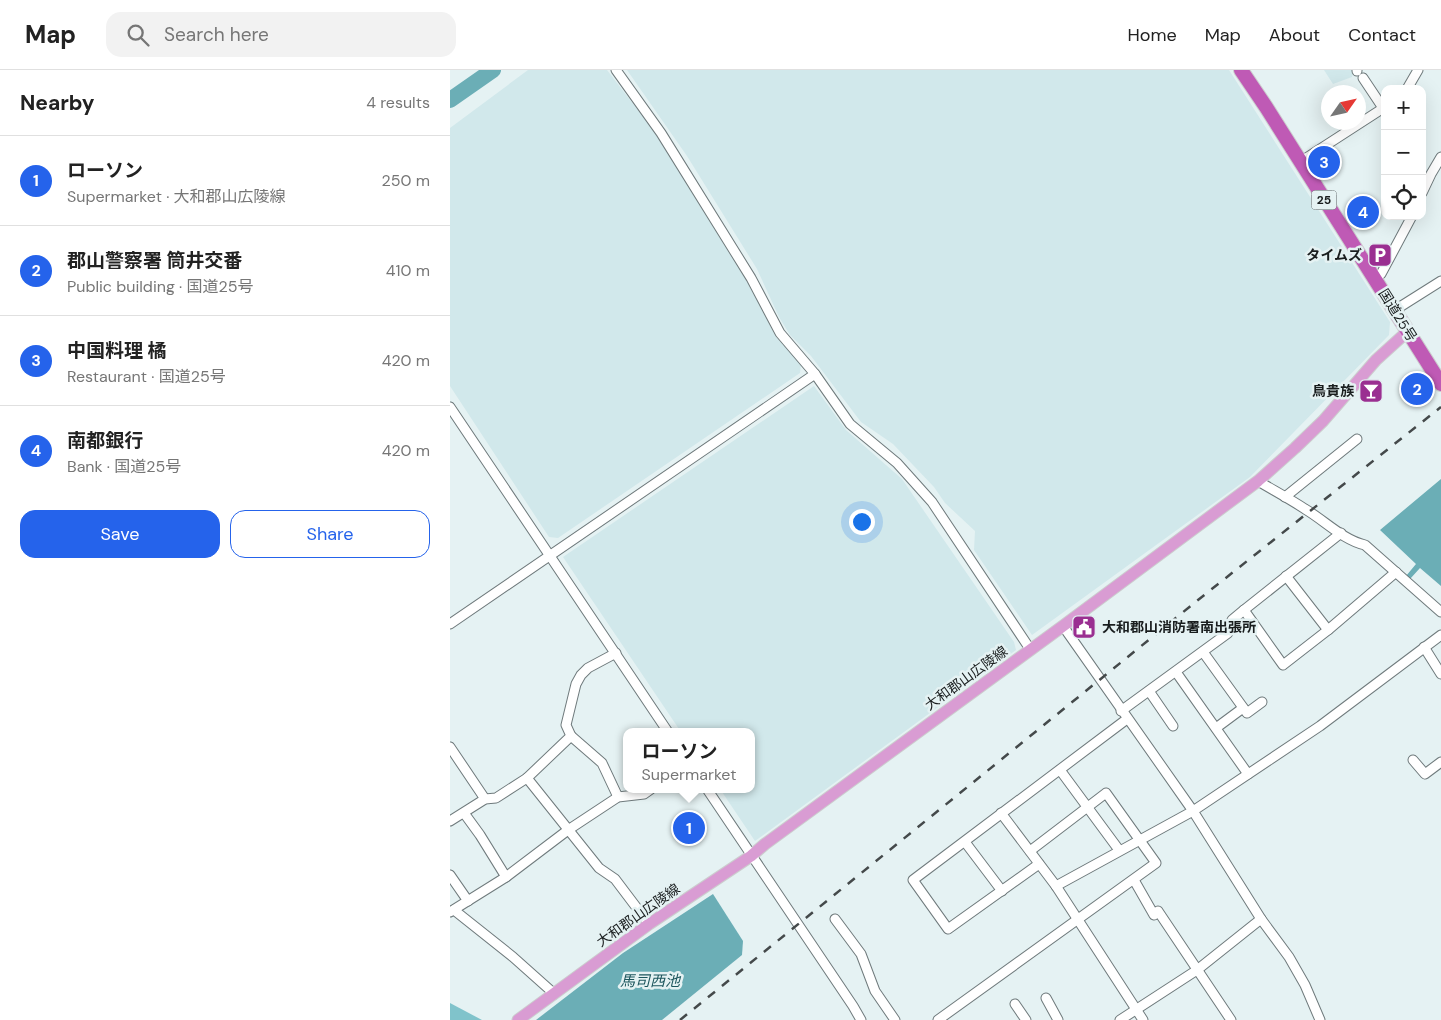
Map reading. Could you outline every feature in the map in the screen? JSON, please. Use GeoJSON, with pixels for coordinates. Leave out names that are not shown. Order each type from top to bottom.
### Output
{"type":"FeatureCollection","features":[{"type":"Feature","properties":{"kind":"highway","name":"国道25号"},"geometry":{"type":"LineString","coordinates":[[1241,70],[1441,384]]}},
{"type":"Feature","properties":{"kind":"main road","name":"大和郡山広陵線"},"geometry":{"type":"LineString","coordinates":[[518,1020],[649,924],[751,856],[1258,481],[1296,448],[1323,421],[1376,360],[1408,331]]}},
{"type":"Feature","properties":{"kind":"street"},"geometry":{"type":"LineString","coordinates":[[616,70],[661,133],[751,278],[780,333],[815,374],[850,424],[897,463],[932,502],[1030,649]]}},
{"type":"Feature","properties":{"kind":"street"},"geometry":{"type":"LineString","coordinates":[[1409,85],[1418,70]]}},
{"type":"Feature","properties":{"kind":"street"},"geometry":{"type":"LineString","coordinates":[[1363,78],[1381,104]]}},
{"type":"Feature","properties":{"kind":"street"},"geometry":{"type":"LineString","coordinates":[[1366,118],[1381,110]]}},
{"type":"Feature","properties":{"kind":"street"},"geometry":{"type":"LineString","coordinates":[[1300,162],[1347,130]]}},
{"type":"Feature","properties":{"kind":"street"},"geometry":{"type":"LineString","coordinates":[[1426,185],[1441,157]]}},
{"type":"Feature","properties":{"kind":"street"},"geometry":{"type":"LineString","coordinates":[[1374,278],[1381,274],[1410,220]]}},
{"type":"Feature","properties":{"kind":"street"},"geometry":{"type":"LineString","coordinates":[[1395,310],[1441,281]]}},
{"type":"Feature","properties":{"kind":"street"},"geometry":{"type":"LineString","coordinates":[[450,624],[548,555],[815,374]]}},
{"type":"Feature","properties":{"kind":"street"},"geometry":{"type":"LineString","coordinates":[[450,407],[665,728]]}},
{"type":"Feature","properties":{"kind":"street"},"geometry":{"type":"LineString","coordinates":[[1285,497],[1357,439]]}},
{"type":"Feature","properties":{"kind":"street"},"geometry":{"type":"LineString","coordinates":[[1258,481],[1341,533],[1365,545],[1441,612]]}},
{"type":"Feature","properties":{"kind":"street"},"geometry":{"type":"LineString","coordinates":[[1039,864],[948,929],[913,880],[1060,770],[1149,691],[1228,633],[1232,620],[1341,533]]}},
{"type":"Feature","properties":{"kind":"street"},"geometry":{"type":"LineString","coordinates":[[1244,610],[1283,665],[1328,630],[1396,572]]}},
{"type":"Feature","properties":{"kind":"street"},"geometry":{"type":"LineString","coordinates":[[1286,576],[1328,630]]}},
{"type":"Feature","properties":{"kind":"street"},"geometry":{"type":"LineString","coordinates":[[1063,626],[1193,811],[1261,919],[1289,957],[1305,985],[1320,1020]]}},
{"type":"Feature","properties":{"kind":"street"},"geometry":{"type":"LineString","coordinates":[[1056,886],[1193,811],[1320,726],[1441,635]]}},
{"type":"Feature","properties":{"kind":"street"},"geometry":{"type":"LineString","coordinates":[[1424,647],[1441,674]]}},
{"type":"Feature","properties":{"kind":"street"},"geometry":{"type":"LineString","coordinates":[[1203,652],[1247,714],[1262,702]]}},
{"type":"Feature","properties":{"kind":"street"},"geometry":{"type":"LineString","coordinates":[[616,653],[588,668],[578,679],[566,725],[571,736],[602,763],[618,797]]}},
{"type":"Feature","properties":{"kind":"street"},"geometry":{"type":"LineString","coordinates":[[1176,672],[1248,774]]}},
{"type":"Feature","properties":{"kind":"street"},"geometry":{"type":"LineString","coordinates":[[1149,691],[1173,726]]}},
{"type":"Feature","properties":{"kind":"street"},"geometry":{"type":"LineString","coordinates":[[1216,728],[1242,708]]}},
{"type":"Feature","properties":{"kind":"street"},"geometry":{"type":"LineString","coordinates":[[450,821],[485,799],[496,798],[527,778],[571,736]]}},
{"type":"Feature","properties":{"kind":"street"},"geometry":{"type":"LineString","coordinates":[[450,747],[485,799]]}},
{"type":"Feature","properties":{"kind":"street"},"geometry":{"type":"LineString","coordinates":[[1413,760],[1426,774],[1441,762]]}},
{"type":"Feature","properties":{"kind":"street"},"geometry":{"type":"LineString","coordinates":[[1060,770],[1119,850]]}},
{"type":"Feature","properties":{"kind":"street"},"geometry":{"type":"LineString","coordinates":[[527,778],[599,868],[615,879],[649,924]]}},
{"type":"Feature","properties":{"kind":"street"},"geometry":{"type":"LineString","coordinates":[[553,995],[550,990],[513,957],[452,911],[506,877],[568,830],[618,797],[645,793]]}},
{"type":"Feature","properties":{"kind":"street"},"geometry":{"type":"LineString","coordinates":[[710,793],[861,1020]]}},
{"type":"Feature","properties":{"kind":"street"},"geometry":{"type":"LineString","coordinates":[[938,1020],[1156,863],[1106,793],[1030,851]]}},
{"type":"Feature","properties":{"kind":"street"},"geometry":{"type":"LineString","coordinates":[[464,812],[506,877]]}},
{"type":"Feature","properties":{"kind":"street"},"geometry":{"type":"LineString","coordinates":[[1001,813],[1056,886],[1142,1020]]}},
{"type":"Feature","properties":{"kind":"street"},"geometry":{"type":"LineString","coordinates":[[964,842],[1002,891]]}},
{"type":"Feature","properties":{"kind":"street"},"geometry":{"type":"LineString","coordinates":[[450,875],[468,900]]}},
{"type":"Feature","properties":{"kind":"street"},"geometry":{"type":"LineString","coordinates":[[1134,880],[1154,914],[1158,911],[1231,1020]]}},
{"type":"Feature","properties":{"kind":"street"},"geometry":{"type":"LineString","coordinates":[[835,919],[861,954],[875,991],[895,1020]]}},
{"type":"Feature","properties":{"kind":"street"},"geometry":{"type":"LineString","coordinates":[[1120,1020],[1197,970],[1261,919]]}},
{"type":"Feature","properties":{"kind":"street"},"geometry":{"type":"LineString","coordinates":[[1046,998],[1058,1020]]}},
{"type":"Feature","properties":{"kind":"street"},"geometry":{"type":"LineString","coordinates":[[1015,1004],[1026,1020]]}},
{"type":"Feature","properties":{"kind":"shaded area"},"geometry":{"type":"Polygon","coordinates":[[[528,70],[607,70],[651,127],[746,280],[776,337],[801,364],[800,373],[558,538],[549,537],[450,386],[450,128],[528,70]]]}},
{"type":"Feature","properties":{"kind":"shaded area"},"geometry":{"type":"Polygon","coordinates":[[[627,70],[1229,70],[1390,322],[1389,335],[1250,477],[1032,635],[974,550],[975,531],[945,503],[934,487],[893,444],[861,422],[811,356],[790,335],[779,317],[757,269],[687,156],[627,70]]]}},
{"type":"Feature","properties":{"kind":"shaded area"},"geometry":{"type":"Polygon","coordinates":[[[1324,70],[1354,70],[1352,77],[1333,84],[1324,70]]]}},
{"type":"Feature","properties":{"kind":"shaded area"},"geometry":{"type":"Polygon","coordinates":[[[814,386],[846,430],[902,479],[1014,642],[1016,650],[755,841],[723,793],[755,793],[755,728],[678,728],[563,557],[814,386]]]}},
{"type":"Feature","properties":{"kind":"shaded area"},"geometry":{"type":"Polygon","coordinates":[[[450,1003],[482,1020],[450,1020],[450,1003]]]}},
{"type":"Feature","properties":{"kind":"water"},"geometry":{"type":"Polygon","coordinates":[[[1441,479],[1441,586],[1420,568],[1410,579],[1406,576],[1416,564],[1380,530],[1441,479]]]}},
{"type":"Feature","properties":{"kind":"water","name":"馬司西池"},"geometry":{"type":"Polygon","coordinates":[[[713,894],[743,941],[742,955],[662,1020],[536,1020],[623,953],[713,894]]]}},
{"type":"Feature","properties":{"kind":"waterway"},"geometry":{"type":"LineString","coordinates":[[450,100],[493,70]]}},
{"type":"Feature","properties":{"kind":"railway"},"geometry":{"type":"LineString","coordinates":[[680,1020],[1198,600],[1441,407]]}},
{"type":"Feature","properties":{"kind":"place","name":"中国料理 橘"},"geometry":{"type":"Point","coordinates":[1324,162]}},
{"type":"Feature","properties":{"kind":"place","name":"南都銀行"},"geometry":{"type":"Point","coordinates":[1363,212]}},
{"type":"Feature","properties":{"kind":"place","name":"タイムズ"},"geometry":{"type":"Point","coordinates":[1380,255]}},
{"type":"Feature","properties":{"kind":"place","name":"郡山警察署 筒井交番"},"geometry":{"type":"Point","coordinates":[1417,389]}},
{"type":"Feature","properties":{"kind":"place","name":"鳥貴族"},"geometry":{"type":"Point","coordinates":[1371,391]}},
{"type":"Feature","properties":{"kind":"place","name":"大和郡山消防署南出張所"},"geometry":{"type":"Point","coordinates":[1084,627]}},
{"type":"Feature","properties":{"kind":"place","name":"ローソン"},"geometry":{"type":"Point","coordinates":[689,828]}}]}
